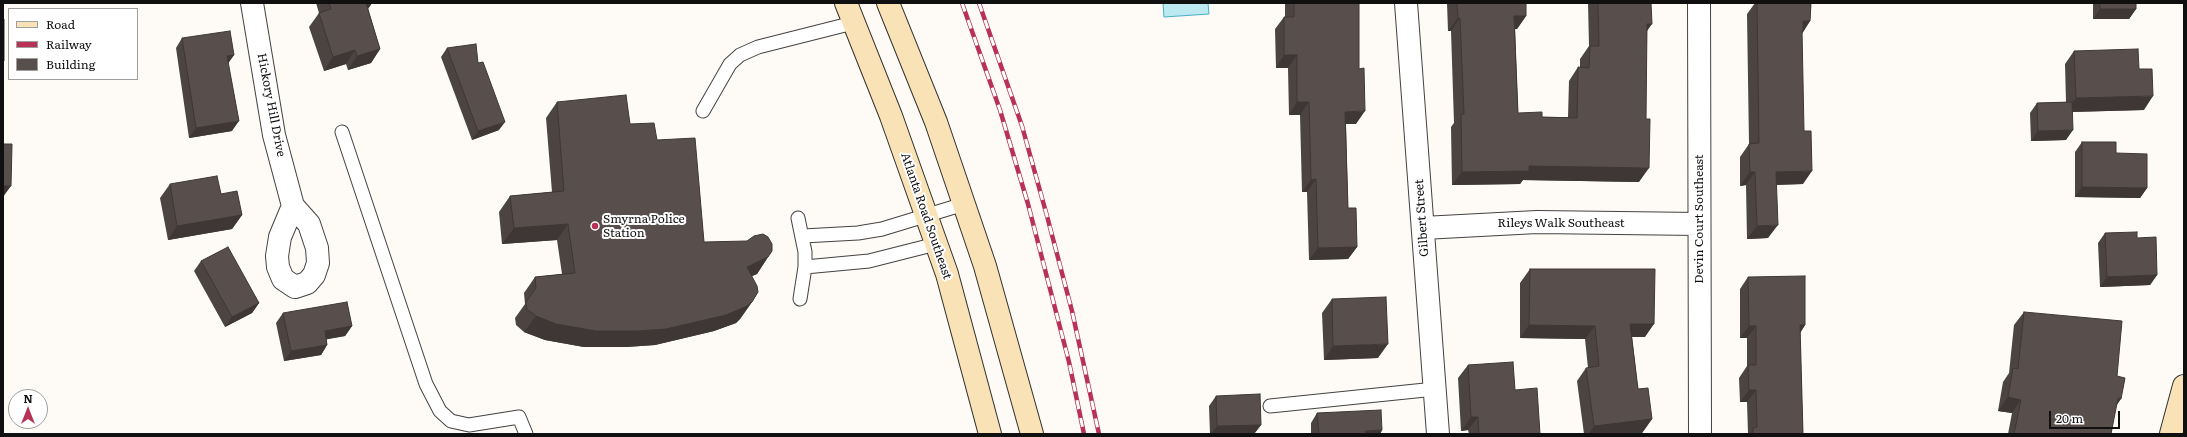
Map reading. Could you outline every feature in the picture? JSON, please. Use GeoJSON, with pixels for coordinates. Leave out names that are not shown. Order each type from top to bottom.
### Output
{"type":"FeatureCollection","features":[{"type":"Feature","properties":{"kind":"main road"},"geometry":{"type":"LineString","coordinates":[[888,3],[936,122],[964,204],[996,302],[1032,434]]}},
{"type":"Feature","properties":{"kind":"main road","name":"Atlanta Road Southeast"},"geometry":{"type":"LineString","coordinates":[[850,13],[891,116],[947,274],[990,434]]}},
{"type":"Feature","properties":{"kind":"main road"},"geometry":{"type":"LineString","coordinates":[[2171,434],[2184,386]]}},
{"type":"Feature","properties":{"kind":"street","name":"Hickory Hill Drive"},"geometry":{"type":"LineString","coordinates":[[252,3],[274,135],[293,206]]}},
{"type":"Feature","properties":{"kind":"street","name":"Gilbert Street"},"geometry":{"type":"LineString","coordinates":[[1406,3],[1438,434]]}},
{"type":"Feature","properties":{"kind":"street","name":"Devin Court Southeast"},"geometry":{"type":"LineString","coordinates":[[1699,3],[1700,434]]}},
{"type":"Feature","properties":{"kind":"street","name":"Rileys Walk Southeast"},"geometry":{"type":"LineString","coordinates":[[1423,228],[1537,222],[1699,224]]}},
{"type":"Feature","properties":{"kind":"lane"},"geometry":{"type":"LineString","coordinates":[[703,111],[730,64],[740,55],[850,13]]}},
{"type":"Feature","properties":{"kind":"lane"},"geometry":{"type":"LineString","coordinates":[[342,132],[426,384],[440,411],[451,421],[469,425],[519,417],[526,434]]}},
{"type":"Feature","properties":{"kind":"lane"},"geometry":{"type":"LineString","coordinates":[[803,236],[858,233],[926,216],[964,204]]}},
{"type":"Feature","properties":{"kind":"lane"},"geometry":{"type":"LineString","coordinates":[[798,218],[803,236],[805,267],[800,299]]}},
{"type":"Feature","properties":{"kind":"lane"},"geometry":{"type":"LineString","coordinates":[[805,267],[869,261],[936,244]]}},
{"type":"Feature","properties":{"kind":"lane"},"geometry":{"type":"LineString","coordinates":[[1270,406],[1435,389]]}},
{"type":"Feature","properties":{"kind":"water"},"geometry":{"type":"Polygon","coordinates":[[[1163,3],[1208,3],[1209,14],[1164,17],[1163,3]]]}},
{"type":"Feature","properties":{"kind":"building"},"geometry":{"type":"Polygon","coordinates":[[[329,3],[366,3],[380,49],[357,56],[355,50],[333,57],[319,13],[331,9],[329,3]]]}},
{"type":"Feature","properties":{"kind":"building"},"geometry":{"type":"Polygon","coordinates":[[[1294,3],[1359,3],[1359,69],[1364,68],[1365,111],[1345,112],[1348,208],[1356,208],[1357,247],[1318,248],[1316,179],[1311,180],[1309,102],[1297,102],[1297,55],[1284,55],[1284,17],[1294,17],[1294,3]]]}},
{"type":"Feature","properties":{"kind":"building"},"geometry":{"type":"Polygon","coordinates":[[[1457,3],[1526,3],[1526,16],[1514,16],[1518,113],[1542,112],[1542,117],[1577,118],[1578,67],[1589,68],[1590,46],[1599,46],[1598,3],[1651,3],[1652,24],[1647,24],[1646,119],[1650,119],[1649,168],[1529,166],[1529,171],[1462,172],[1461,114],[1464,114],[1460,18],[1458,18],[1457,3]]]}},
{"type":"Feature","properties":{"kind":"building"},"geometry":{"type":"Polygon","coordinates":[[[1757,3],[1811,3],[1810,21],[1803,21],[1802,31],[1804,131],[1811,131],[1812,171],[1776,172],[1778,225],[1757,226],[1755,172],[1750,172],[1749,144],[1759,143],[1757,3]]]}},
{"type":"Feature","properties":{"kind":"building"},"geometry":{"type":"Polygon","coordinates":[[[2100,3],[2136,3],[2136,9],[2100,9],[2100,3]]]}},
{"type":"Feature","properties":{"kind":"building"},"geometry":{"type":"Polygon","coordinates":[[[4,19],[4,61],[3,61],[4,19]]]}},
{"type":"Feature","properties":{"kind":"building"},"geometry":{"type":"Polygon","coordinates":[[[230,31],[234,55],[227,56],[239,121],[196,128],[182,38],[230,31]]]}},
{"type":"Feature","properties":{"kind":"building"},"geometry":{"type":"Polygon","coordinates":[[[476,44],[478,63],[483,62],[505,122],[478,131],[447,48],[476,44]]]}},
{"type":"Feature","properties":{"kind":"building"},"geometry":{"type":"Polygon","coordinates":[[[2138,49],[2139,69],[2152,69],[2153,96],[2076,98],[2074,51],[2138,49]]]}},
{"type":"Feature","properties":{"kind":"building","name":"Smyrna Police Station"},"geometry":{"type":"Polygon","coordinates":[[[626,95],[630,124],[654,123],[657,140],[695,138],[704,242],[747,241],[754,236],[763,234],[768,237],[772,244],[772,251],[768,257],[747,267],[757,286],[758,292],[752,302],[747,306],[726,315],[666,329],[637,331],[596,331],[556,324],[536,316],[527,309],[526,302],[536,288],[535,277],[575,273],[568,224],[514,228],[510,196],[564,191],[557,102],[626,95]]]}},
{"type":"Feature","properties":{"kind":"building"},"geometry":{"type":"Polygon","coordinates":[[[2072,102],[2073,130],[2038,131],[2037,103],[2072,102]]]}},
{"type":"Feature","properties":{"kind":"building"},"geometry":{"type":"Polygon","coordinates":[[[2082,142],[2116,142],[2116,153],[2147,154],[2147,188],[2082,187],[2082,142]]]}},
{"type":"Feature","properties":{"kind":"building"},"geometry":{"type":"Polygon","coordinates":[[[3,144],[12,144],[11,186],[3,186],[3,144]]]}},
{"type":"Feature","properties":{"kind":"building"},"geometry":{"type":"Polygon","coordinates":[[[217,176],[221,194],[237,191],[242,215],[177,226],[170,184],[217,176]]]}},
{"type":"Feature","properties":{"kind":"building"},"geometry":{"type":"Polygon","coordinates":[[[2137,232],[2137,238],[2156,237],[2157,275],[2107,277],[2105,233],[2137,232]]]}},
{"type":"Feature","properties":{"kind":"building"},"geometry":{"type":"Polygon","coordinates":[[[228,247],[259,303],[232,317],[201,261],[228,247]]]}},
{"type":"Feature","properties":{"kind":"building"},"geometry":{"type":"Polygon","coordinates":[[[1530,269],[1655,269],[1654,324],[1630,324],[1638,389],[1648,388],[1652,419],[1594,426],[1586,368],[1599,366],[1595,326],[1529,325],[1530,269]]]}},
{"type":"Feature","properties":{"kind":"building"},"geometry":{"type":"Polygon","coordinates":[[[1805,276],[1805,325],[1800,325],[1803,434],[1753,434],[1753,428],[1757,427],[1756,390],[1749,390],[1748,365],[1756,365],[1756,326],[1749,326],[1748,277],[1805,276]]]}},
{"type":"Feature","properties":{"kind":"building"},"geometry":{"type":"Polygon","coordinates":[[[1386,297],[1388,344],[1333,346],[1332,299],[1386,297]]]}},
{"type":"Feature","properties":{"kind":"building"},"geometry":{"type":"Polygon","coordinates":[[[347,302],[352,326],[325,331],[327,345],[291,351],[283,313],[347,302]]]}},
{"type":"Feature","properties":{"kind":"building"},"geometry":{"type":"Polygon","coordinates":[[[2024,312],[2122,321],[2117,376],[2125,378],[2121,399],[2118,398],[2111,434],[2014,434],[2021,400],[2008,397],[2013,368],[2018,369],[2024,312]]]}},
{"type":"Feature","properties":{"kind":"building"},"geometry":{"type":"Polygon","coordinates":[[[1513,362],[1515,390],[1537,388],[1540,434],[1479,434],[1478,417],[1471,417],[1468,365],[1513,362]]]}},
{"type":"Feature","properties":{"kind":"building"},"geometry":{"type":"Polygon","coordinates":[[[1260,394],[1261,425],[1217,426],[1216,396],[1260,394]]]}},
{"type":"Feature","properties":{"kind":"building"},"geometry":{"type":"Polygon","coordinates":[[[1381,410],[1382,430],[1365,431],[1366,434],[1319,434],[1317,413],[1381,410]]]}},
{"type":"Feature","properties":{"kind":"railway"},"geometry":{"type":"LineString","coordinates":[[962,3],[1000,110],[1028,204],[1069,362],[1084,434]]}},
{"type":"Feature","properties":{"kind":"railway"},"geometry":{"type":"LineString","coordinates":[[979,3],[1022,126],[1072,311],[1099,434]]}},
{"type":"Feature","properties":{"kind":"place","name":"Smyrna Police Station"},"geometry":{"type":"Point","coordinates":[595,226]}}]}
